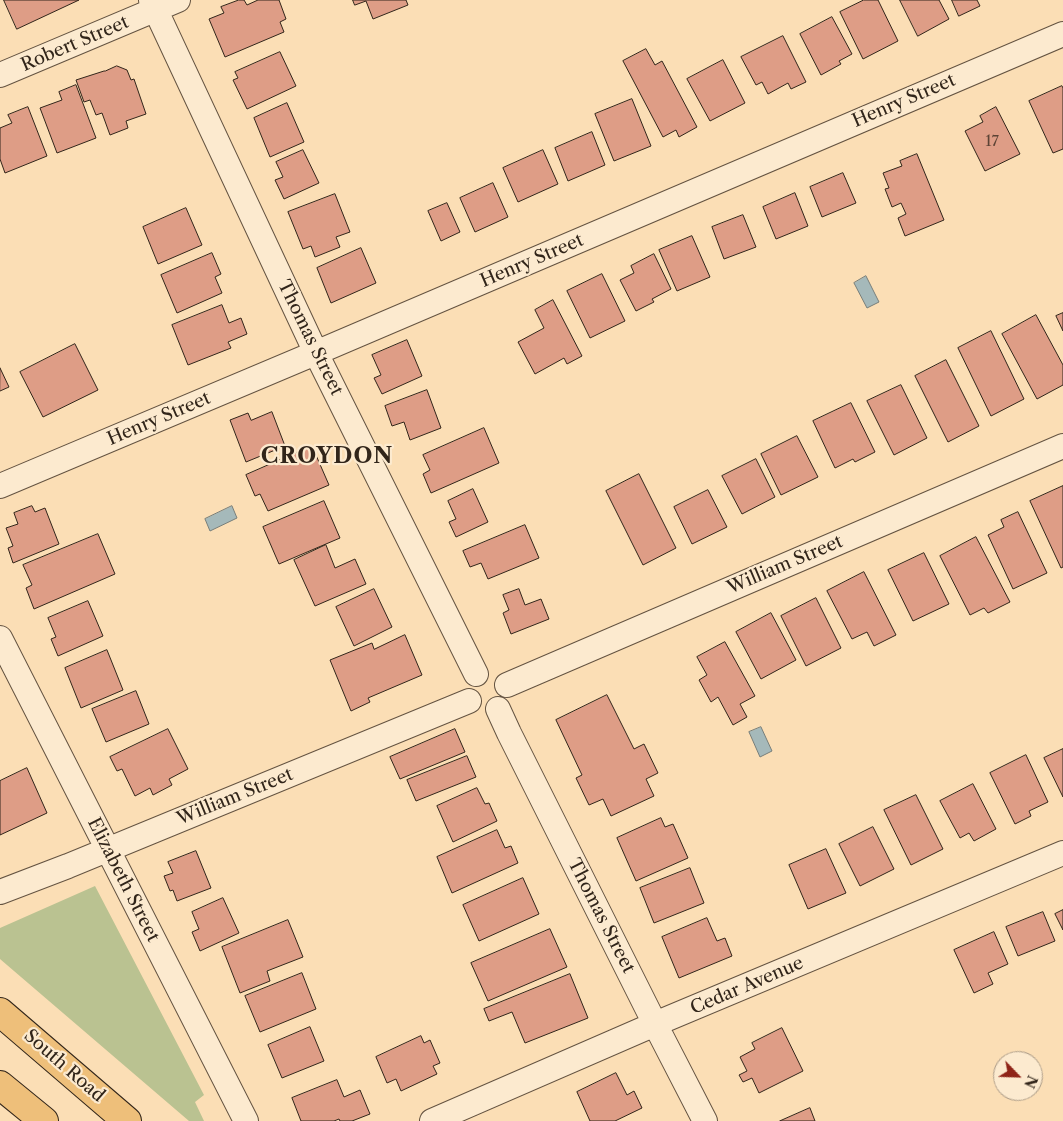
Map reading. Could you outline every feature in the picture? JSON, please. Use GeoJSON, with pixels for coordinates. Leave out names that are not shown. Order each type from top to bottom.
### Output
{"type":"FeatureCollection","features":[{"type":"Feature","properties":{"kind":"main road","name":"South Road"},"geometry":{"type":"LineString","coordinates":[[0,1012],[128,1121]]}},
{"type":"Feature","properties":{"kind":"main road"},"geometry":{"type":"LineString","coordinates":[[0,1085],[44,1121]]}},
{"type":"Feature","properties":{"kind":"street","name":"Robert Street"},"geometry":{"type":"LineString","coordinates":[[0,76],[153,5],[178,0]]}},
{"type":"Feature","properties":{"kind":"street","name":"Thomas Street"},"geometry":{"type":"LineString","coordinates":[[153,5],[316,353],[476,674]]}},
{"type":"Feature","properties":{"kind":"street","name":"Henry Street"},"geometry":{"type":"LineString","coordinates":[[0,486],[1063,34]]}},
{"type":"Feature","properties":{"kind":"street","name":"William Street"},"geometry":{"type":"LineString","coordinates":[[508,685],[1063,446]]}},
{"type":"Feature","properties":{"kind":"street","name":"Elizabeth Street"},"geometry":{"type":"LineString","coordinates":[[0,638],[246,1121]]}},
{"type":"Feature","properties":{"kind":"street"},"geometry":{"type":"LineString","coordinates":[[491,671],[504,678],[508,685],[508,694],[506,701],[498,709],[492,712],[485,712],[473,706],[469,701],[466,691],[468,683],[476,674],[491,671]]}},
{"type":"Feature","properties":{"kind":"street","name":"William Street"},"geometry":{"type":"LineString","coordinates":[[0,892],[68,866],[469,701]]}},
{"type":"Feature","properties":{"kind":"street","name":"Thomas Street"},"geometry":{"type":"LineString","coordinates":[[498,709],[705,1121]]}},
{"type":"Feature","properties":{"kind":"street","name":"Cedar Avenue"},"geometry":{"type":"LineString","coordinates":[[432,1121],[655,1024],[1063,853]]}},
{"type":"Feature","properties":{"kind":"green space"},"geometry":{"type":"Polygon","coordinates":[[[95,886],[204,1095],[195,1102],[204,1121],[189,1121],[0,959],[0,928],[95,886]]]}},
{"type":"Feature","properties":{"kind":"shaded area"},"geometry":{"type":"Polygon","coordinates":[[[866,276],[879,302],[867,308],[854,283],[866,276]]]}},
{"type":"Feature","properties":{"kind":"shaded area"},"geometry":{"type":"Polygon","coordinates":[[[232,506],[237,518],[210,531],[205,519],[232,506]]]}},
{"type":"Feature","properties":{"kind":"shaded area"},"geometry":{"type":"Polygon","coordinates":[[[761,727],[772,751],[760,757],[749,732],[761,727]]]}},
{"type":"Feature","properties":{"kind":"building"},"geometry":{"type":"Polygon","coordinates":[[[4,0],[79,0],[17,29],[4,0]]]}},
{"type":"Feature","properties":{"kind":"building"},"geometry":{"type":"Polygon","coordinates":[[[244,0],[247,5],[258,0],[279,0],[286,19],[280,22],[284,32],[225,57],[209,19],[224,13],[221,7],[244,0]]]}},
{"type":"Feature","properties":{"kind":"building"},"geometry":{"type":"Polygon","coordinates":[[[353,0],[406,0],[408,5],[373,19],[366,1],[355,5],[353,0]]]}},
{"type":"Feature","properties":{"kind":"building"},"geometry":{"type":"Polygon","coordinates":[[[864,0],[878,0],[898,41],[863,59],[840,12],[864,0]]]}},
{"type":"Feature","properties":{"kind":"building"},"geometry":{"type":"Polygon","coordinates":[[[900,0],[939,0],[949,19],[918,36],[900,0]]]}},
{"type":"Feature","properties":{"kind":"building"},"geometry":{"type":"Polygon","coordinates":[[[952,0],[977,0],[980,6],[959,16],[952,0]]]}},
{"type":"Feature","properties":{"kind":"building"},"geometry":{"type":"Polygon","coordinates":[[[832,17],[852,54],[839,61],[841,64],[821,75],[800,34],[832,17]]]}},
{"type":"Feature","properties":{"kind":"building"},"geometry":{"type":"Polygon","coordinates":[[[783,36],[806,82],[791,89],[788,83],[768,94],[762,82],[756,85],[741,57],[783,36]]]}},
{"type":"Feature","properties":{"kind":"building"},"geometry":{"type":"Polygon","coordinates":[[[646,49],[655,65],[662,61],[697,127],[679,137],[676,130],[663,137],[623,61],[646,49]]]}},
{"type":"Feature","properties":{"kind":"building"},"geometry":{"type":"Polygon","coordinates":[[[280,52],[296,86],[247,109],[233,80],[238,78],[235,72],[280,52]]]}},
{"type":"Feature","properties":{"kind":"building"},"geometry":{"type":"Polygon","coordinates":[[[723,60],[745,103],[710,121],[687,79],[723,60]]]}},
{"type":"Feature","properties":{"kind":"building"},"geometry":{"type":"Polygon","coordinates":[[[117,66],[127,70],[131,80],[134,79],[146,114],[126,121],[128,128],[110,135],[102,113],[96,115],[90,100],[84,102],[76,80],[117,66]]]}},
{"type":"Feature","properties":{"kind":"building"},"geometry":{"type":"Polygon","coordinates":[[[76,85],[96,138],[57,153],[40,108],[62,100],[59,92],[76,85]]]}},
{"type":"Feature","properties":{"kind":"building"},"geometry":{"type":"Polygon","coordinates":[[[1062,86],[1063,149],[1053,153],[1029,101],[1062,86]]]}},
{"type":"Feature","properties":{"kind":"building"},"geometry":{"type":"Polygon","coordinates":[[[632,99],[651,146],[614,161],[595,114],[632,99]]]}},
{"type":"Feature","properties":{"kind":"building"},"geometry":{"type":"Polygon","coordinates":[[[287,103],[304,142],[270,157],[254,118],[287,103]]]}},
{"type":"Feature","properties":{"kind":"building"},"geometry":{"type":"Polygon","coordinates":[[[28,107],[47,156],[5,173],[0,159],[0,128],[12,123],[8,115],[28,107]]]}},
{"type":"Feature","properties":{"kind":"building"},"geometry":{"type":"Polygon","coordinates":[[[996,107],[1020,154],[985,171],[965,131],[983,122],[980,116],[996,107]]]}},
{"type":"Feature","properties":{"kind":"building"},"geometry":{"type":"Polygon","coordinates":[[[592,132],[605,165],[568,181],[555,148],[592,132]]]}},
{"type":"Feature","properties":{"kind":"building"},"geometry":{"type":"Polygon","coordinates":[[[303,150],[319,183],[284,199],[275,180],[283,177],[276,162],[303,150]]]}},
{"type":"Feature","properties":{"kind":"building"},"geometry":{"type":"Polygon","coordinates":[[[543,150],[558,184],[518,202],[503,168],[543,150]]]}},
{"type":"Feature","properties":{"kind":"building"},"geometry":{"type":"Polygon","coordinates":[[[917,154],[944,220],[905,236],[898,218],[906,214],[901,203],[892,207],[885,189],[889,188],[883,173],[902,166],[900,161],[917,154]]]}},
{"type":"Feature","properties":{"kind":"building"},"geometry":{"type":"Polygon","coordinates":[[[843,173],[856,203],[822,217],[810,187],[843,173]]]}},
{"type":"Feature","properties":{"kind":"building"},"geometry":{"type":"Polygon","coordinates":[[[493,183],[508,217],[475,232],[460,198],[493,183]]]}},
{"type":"Feature","properties":{"kind":"building"},"geometry":{"type":"Polygon","coordinates":[[[795,193],[808,226],[776,239],[763,207],[795,193]]]}},
{"type":"Feature","properties":{"kind":"building"},"geometry":{"type":"Polygon","coordinates":[[[335,194],[350,232],[336,237],[340,247],[315,257],[311,246],[303,249],[288,212],[335,194]]]}},
{"type":"Feature","properties":{"kind":"building"},"geometry":{"type":"Polygon","coordinates":[[[447,203],[460,232],[441,241],[428,211],[447,203]]]}},
{"type":"Feature","properties":{"kind":"building"},"geometry":{"type":"Polygon","coordinates":[[[186,208],[202,245],[158,264],[143,227],[186,208]]]}},
{"type":"Feature","properties":{"kind":"building"},"geometry":{"type":"Polygon","coordinates":[[[743,215],[756,247],[724,259],[712,227],[743,215]]]}},
{"type":"Feature","properties":{"kind":"building"},"geometry":{"type":"Polygon","coordinates":[[[692,236],[710,277],[677,291],[659,250],[692,236]]]}},
{"type":"Feature","properties":{"kind":"building"},"geometry":{"type":"Polygon","coordinates":[[[361,248],[376,283],[331,303],[317,268],[361,248]]]}},
{"type":"Feature","properties":{"kind":"building"},"geometry":{"type":"Polygon","coordinates":[[[212,253],[221,274],[215,277],[222,293],[177,313],[161,275],[212,253]]]}},
{"type":"Feature","properties":{"kind":"building"},"geometry":{"type":"Polygon","coordinates":[[[654,254],[671,289],[652,299],[654,302],[636,311],[620,280],[634,273],[631,266],[654,254]]]}},
{"type":"Feature","properties":{"kind":"building"},"geometry":{"type":"Polygon","coordinates":[[[602,274],[625,321],[590,338],[567,291],[602,274]]]}},
{"type":"Feature","properties":{"kind":"building"},"geometry":{"type":"Polygon","coordinates":[[[553,300],[582,356],[567,364],[564,358],[535,374],[518,342],[544,328],[535,310],[553,300]]]}},
{"type":"Feature","properties":{"kind":"building"},"geometry":{"type":"Polygon","coordinates":[[[222,305],[229,323],[241,318],[247,334],[228,342],[231,348],[188,365],[172,325],[222,305]]]}},
{"type":"Feature","properties":{"kind":"building"},"geometry":{"type":"Polygon","coordinates":[[[1063,313],[1063,331],[1056,316],[1063,313]]]}},
{"type":"Feature","properties":{"kind":"building"},"geometry":{"type":"Polygon","coordinates":[[[1036,315],[1063,365],[1063,385],[1037,399],[1002,334],[1036,315]]]}},
{"type":"Feature","properties":{"kind":"building"},"geometry":{"type":"Polygon","coordinates":[[[991,331],[1024,399],[991,416],[958,348],[991,331]]]}},
{"type":"Feature","properties":{"kind":"building"},"geometry":{"type":"Polygon","coordinates":[[[407,340],[422,376],[382,394],[374,378],[381,375],[372,355],[407,340]]]}},
{"type":"Feature","properties":{"kind":"building"},"geometry":{"type":"Polygon","coordinates":[[[75,344],[98,390],[43,417],[20,372],[75,344]]]}},
{"type":"Feature","properties":{"kind":"building"},"geometry":{"type":"Polygon","coordinates":[[[946,360],[979,426],[948,442],[915,376],[946,360]]]}},
{"type":"Feature","properties":{"kind":"building"},"geometry":{"type":"Polygon","coordinates":[[[0,368],[9,387],[0,391],[0,368]]]}},
{"type":"Feature","properties":{"kind":"building"},"geometry":{"type":"Polygon","coordinates":[[[901,385],[927,438],[894,455],[867,401],[901,385]]]}},
{"type":"Feature","properties":{"kind":"building"},"geometry":{"type":"Polygon","coordinates":[[[427,390],[441,428],[410,440],[404,422],[392,426],[385,406],[427,390]]]}},
{"type":"Feature","properties":{"kind":"building"},"geometry":{"type":"Polygon","coordinates":[[[851,403],[875,452],[855,462],[853,459],[835,468],[813,421],[851,403]]]}},
{"type":"Feature","properties":{"kind":"building"},"geometry":{"type":"Polygon","coordinates":[[[272,412],[285,446],[246,462],[230,420],[248,413],[251,420],[272,412]]]}},
{"type":"Feature","properties":{"kind":"building"},"geometry":{"type":"Polygon","coordinates":[[[484,428],[499,463],[431,493],[423,474],[430,470],[423,455],[484,428]]]}},
{"type":"Feature","properties":{"kind":"building"},"geometry":{"type":"Polygon","coordinates":[[[797,436],[818,477],[781,495],[761,454],[797,436]]]}},
{"type":"Feature","properties":{"kind":"building"},"geometry":{"type":"Polygon","coordinates":[[[312,446],[329,485],[268,511],[260,494],[255,496],[246,475],[312,446]]]}},
{"type":"Feature","properties":{"kind":"building"},"geometry":{"type":"Polygon","coordinates":[[[756,459],[775,497],[742,514],[722,476],[756,459]]]}},
{"type":"Feature","properties":{"kind":"building"},"geometry":{"type":"Polygon","coordinates":[[[639,474],[676,548],[643,565],[606,491],[639,474]]]}},
{"type":"Feature","properties":{"kind":"building"},"geometry":{"type":"Polygon","coordinates":[[[1063,486],[1063,567],[1061,568],[1030,501],[1063,486]]]}},
{"type":"Feature","properties":{"kind":"building"},"geometry":{"type":"Polygon","coordinates":[[[473,489],[488,522],[456,537],[449,522],[456,519],[448,501],[473,489]]]}},
{"type":"Feature","properties":{"kind":"building"},"geometry":{"type":"Polygon","coordinates":[[[708,490],[727,527],[692,544],[674,507],[708,490]]]}},
{"type":"Feature","properties":{"kind":"building"},"geometry":{"type":"Polygon","coordinates":[[[324,501],[340,538],[279,564],[263,527],[324,501]]]}},
{"type":"Feature","properties":{"kind":"building"},"geometry":{"type":"Polygon","coordinates":[[[32,506],[35,512],[45,508],[59,544],[13,563],[8,548],[13,546],[6,528],[18,524],[14,513],[32,506]]]}},
{"type":"Feature","properties":{"kind":"building"},"geometry":{"type":"Polygon","coordinates":[[[1018,512],[1047,573],[1013,589],[988,535],[1004,527],[1001,520],[1018,512]]]}},
{"type":"Feature","properties":{"kind":"building"},"geometry":{"type":"Polygon","coordinates":[[[525,525],[539,558],[488,579],[481,563],[470,567],[463,551],[525,525]]]}},
{"type":"Feature","properties":{"kind":"building"},"geometry":{"type":"Polygon","coordinates":[[[98,534],[115,574],[34,609],[26,588],[32,585],[23,565],[98,534]]]}},
{"type":"Feature","properties":{"kind":"building"},"geometry":{"type":"Polygon","coordinates":[[[976,537],[1010,602],[988,613],[984,608],[970,615],[940,556],[976,537]]]}},
{"type":"Feature","properties":{"kind":"building"},"geometry":{"type":"Polygon","coordinates":[[[326,545],[335,568],[355,559],[366,584],[315,606],[294,560],[326,545]]]}},
{"type":"Feature","properties":{"kind":"building"},"geometry":{"type":"Polygon","coordinates":[[[924,553],[949,604],[913,621],[888,570],[924,553]]]}},
{"type":"Feature","properties":{"kind":"building"},"geometry":{"type":"Polygon","coordinates":[[[864,572],[896,635],[874,646],[867,632],[852,639],[827,591],[864,572]]]}},
{"type":"Feature","properties":{"kind":"building"},"geometry":{"type":"Polygon","coordinates":[[[374,589],[392,627],[354,646],[336,607],[374,589]]]}},
{"type":"Feature","properties":{"kind":"building"},"geometry":{"type":"Polygon","coordinates":[[[519,589],[525,605],[541,599],[549,619],[511,634],[503,613],[509,610],[503,595],[519,589]]]}},
{"type":"Feature","properties":{"kind":"building"},"geometry":{"type":"Polygon","coordinates":[[[816,598],[841,648],[806,666],[781,616],[816,598]]]}},
{"type":"Feature","properties":{"kind":"building"},"geometry":{"type":"Polygon","coordinates":[[[88,601],[103,636],[58,656],[51,639],[56,637],[48,618],[88,601]]]}},
{"type":"Feature","properties":{"kind":"building"},"geometry":{"type":"Polygon","coordinates":[[[771,613],[796,660],[761,679],[736,632],[771,613]]]}},
{"type":"Feature","properties":{"kind":"building"},"geometry":{"type":"Polygon","coordinates":[[[405,635],[422,675],[368,698],[370,702],[351,711],[330,660],[372,643],[374,649],[405,635]]]}},
{"type":"Feature","properties":{"kind":"building"},"geometry":{"type":"Polygon","coordinates":[[[725,642],[755,696],[740,704],[747,717],[733,725],[718,697],[711,702],[699,680],[707,675],[697,657],[725,642]]]}},
{"type":"Feature","properties":{"kind":"building"},"geometry":{"type":"Polygon","coordinates":[[[107,650],[123,690],[81,708],[65,668],[107,650]]]}},
{"type":"Feature","properties":{"kind":"building"},"geometry":{"type":"Polygon","coordinates":[[[136,691],[149,724],[106,742],[92,709],[136,691]]]}},
{"type":"Feature","properties":{"kind":"building"},"geometry":{"type":"Polygon","coordinates":[[[607,695],[634,749],[644,744],[658,773],[646,779],[654,796],[611,816],[603,799],[589,805],[576,778],[582,775],[556,720],[607,695]]]}},
{"type":"Feature","properties":{"kind":"building"},"geometry":{"type":"Polygon","coordinates":[[[168,729],[188,769],[169,779],[172,785],[153,795],[150,788],[135,796],[122,769],[117,771],[110,757],[168,729]]]}},
{"type":"Feature","properties":{"kind":"building"},"geometry":{"type":"Polygon","coordinates":[[[455,729],[465,752],[400,779],[390,757],[455,729]]]}},
{"type":"Feature","properties":{"kind":"building"},"geometry":{"type":"Polygon","coordinates":[[[1063,749],[1063,797],[1044,758],[1063,749]]]}},
{"type":"Feature","properties":{"kind":"building"},"geometry":{"type":"Polygon","coordinates":[[[1026,755],[1048,802],[1029,811],[1031,816],[1015,824],[990,773],[1026,755]]]}},
{"type":"Feature","properties":{"kind":"building"},"geometry":{"type":"Polygon","coordinates":[[[467,756],[476,777],[416,801],[407,780],[467,756]]]}},
{"type":"Feature","properties":{"kind":"building"},"geometry":{"type":"Polygon","coordinates":[[[27,768],[47,813],[0,835],[0,781],[27,768]]]}},
{"type":"Feature","properties":{"kind":"building"},"geometry":{"type":"Polygon","coordinates":[[[973,784],[996,829],[974,841],[969,833],[960,838],[940,801],[973,784]]]}},
{"type":"Feature","properties":{"kind":"building"},"geometry":{"type":"Polygon","coordinates":[[[477,788],[485,804],[489,803],[497,821],[453,842],[437,806],[477,788]]]}},
{"type":"Feature","properties":{"kind":"building"},"geometry":{"type":"Polygon","coordinates":[[[916,795],[943,849],[911,865],[884,810],[916,795]]]}},
{"type":"Feature","properties":{"kind":"building"},"geometry":{"type":"Polygon","coordinates":[[[661,818],[665,827],[673,824],[688,858],[636,881],[617,838],[661,818]]]}},
{"type":"Feature","properties":{"kind":"building"},"geometry":{"type":"Polygon","coordinates":[[[873,827],[894,869],[860,886],[839,844],[873,827]]]}},
{"type":"Feature","properties":{"kind":"building"},"geometry":{"type":"Polygon","coordinates":[[[497,830],[505,848],[511,846],[518,863],[452,893],[437,857],[497,830]]]}},
{"type":"Feature","properties":{"kind":"building"},"geometry":{"type":"Polygon","coordinates":[[[826,849],[846,893],[808,909],[789,865],[826,849]]]}},
{"type":"Feature","properties":{"kind":"building"},"geometry":{"type":"Polygon","coordinates":[[[196,851],[211,888],[177,901],[173,890],[170,891],[164,876],[173,873],[168,862],[196,851]]]}},
{"type":"Feature","properties":{"kind":"building"},"geometry":{"type":"Polygon","coordinates":[[[690,868],[704,903],[654,923],[640,888],[690,868]]]}},
{"type":"Feature","properties":{"kind":"building"},"geometry":{"type":"Polygon","coordinates":[[[523,878],[539,914],[479,941],[463,905],[523,878]]]}},
{"type":"Feature","properties":{"kind":"building"},"geometry":{"type":"Polygon","coordinates":[[[223,898],[239,933],[200,951],[192,932],[199,929],[192,912],[223,898]]]}},
{"type":"Feature","properties":{"kind":"building"},"geometry":{"type":"Polygon","coordinates":[[[1063,910],[1063,930],[1055,914],[1063,910]]]}},
{"type":"Feature","properties":{"kind":"building"},"geometry":{"type":"Polygon","coordinates":[[[1043,912],[1055,941],[1018,956],[1006,927],[1043,912]]]}},
{"type":"Feature","properties":{"kind":"building"},"geometry":{"type":"Polygon","coordinates":[[[707,918],[717,941],[725,938],[732,956],[679,978],[662,937],[707,918]]]}},
{"type":"Feature","properties":{"kind":"building"},"geometry":{"type":"Polygon","coordinates":[[[288,920],[303,957],[267,971],[270,981],[240,993],[222,947],[288,920]]]}},
{"type":"Feature","properties":{"kind":"building"},"geometry":{"type":"Polygon","coordinates":[[[550,929],[567,967],[488,1001],[471,963],[550,929]]]}},
{"type":"Feature","properties":{"kind":"building"},"geometry":{"type":"Polygon","coordinates":[[[994,932],[1008,964],[988,973],[993,984],[974,993],[954,950],[994,932]]]}},
{"type":"Feature","properties":{"kind":"building"},"geometry":{"type":"Polygon","coordinates":[[[302,973],[316,1009],[260,1032],[245,996],[302,973]]]}},
{"type":"Feature","properties":{"kind":"building"},"geometry":{"type":"Polygon","coordinates":[[[570,974],[588,1018],[525,1043],[512,1012],[489,1021],[484,1009],[570,974]]]}},
{"type":"Feature","properties":{"kind":"building"},"geometry":{"type":"Polygon","coordinates":[[[310,1027],[324,1061],[282,1078],[268,1045],[310,1027]]]}},
{"type":"Feature","properties":{"kind":"building"},"geometry":{"type":"Polygon","coordinates":[[[782,1028],[803,1071],[759,1093],[752,1078],[743,1082],[739,1075],[747,1071],[740,1057],[755,1049],[752,1043],[782,1028]]]}},
{"type":"Feature","properties":{"kind":"building"},"geometry":{"type":"Polygon","coordinates":[[[421,1036],[424,1043],[430,1040],[440,1063],[433,1066],[437,1074],[401,1091],[396,1079],[387,1083],[376,1057],[421,1036]]]}},
{"type":"Feature","properties":{"kind":"building"},"geometry":{"type":"Polygon","coordinates":[[[616,1073],[627,1095],[634,1091],[642,1108],[615,1121],[590,1121],[577,1092],[616,1073]]]}},
{"type":"Feature","properties":{"kind":"building"},"geometry":{"type":"Polygon","coordinates":[[[337,1080],[344,1097],[360,1090],[370,1114],[352,1121],[340,1121],[339,1119],[334,1121],[301,1121],[292,1098],[337,1080]]]}},
{"type":"Feature","properties":{"kind":"building"},"geometry":{"type":"Polygon","coordinates":[[[810,1108],[815,1121],[780,1121],[810,1108]]]}},
{"type":"Feature","properties":{"kind":"district","name":"CROYDON"},"geometry":{"type":"Point","coordinates":[327,457]}}]}
